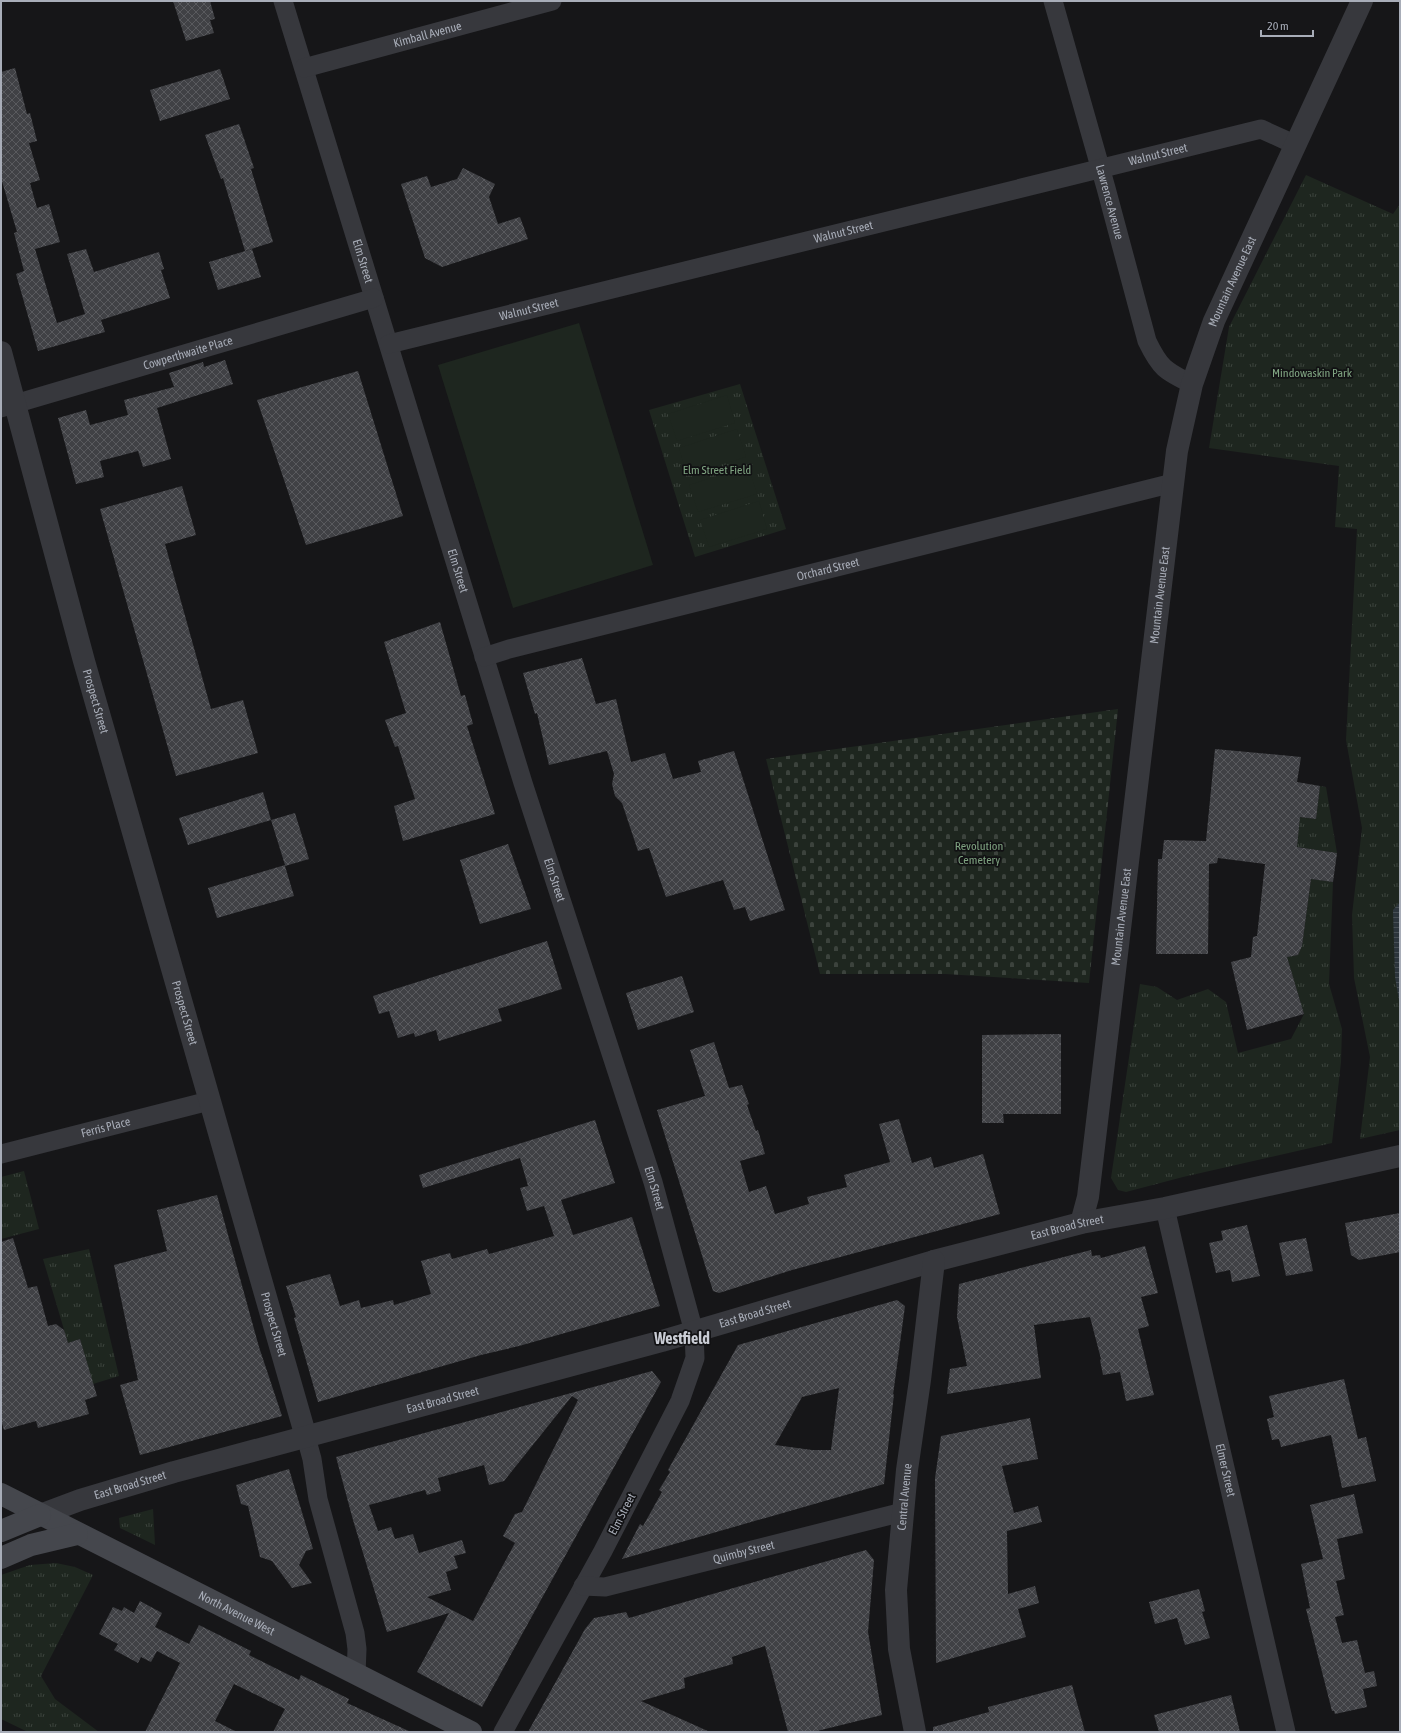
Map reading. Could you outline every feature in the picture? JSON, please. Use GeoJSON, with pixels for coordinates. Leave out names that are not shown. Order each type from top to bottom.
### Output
{"type":"FeatureCollection","features":[{"type":"Feature","properties":{"kind":"main road","name":"North Avenue West"},"geometry":{"type":"LineString","coordinates":[[1,1494],[77,1534],[471,1732]]}},
{"type":"Feature","properties":{"kind":"main road","name":"East Broad Street"},"geometry":{"type":"LineString","coordinates":[[1,1531],[40,1515]]}},
{"type":"Feature","properties":{"kind":"main road"},"geometry":{"type":"LineString","coordinates":[[1,1558],[31,1545],[77,1534]]}},
{"type":"Feature","properties":{"kind":"street","name":"Elm Street"},"geometry":{"type":"LineString","coordinates":[[283,1],[484,657],[653,1182],[694,1332],[695,1358],[680,1401],[603,1551],[503,1732]]}},
{"type":"Feature","properties":{"kind":"street","name":"Kimball Avenue"},"geometry":{"type":"LineString","coordinates":[[304,68],[552,1]]}},
{"type":"Feature","properties":{"kind":"street","name":"Lawrence Avenue"},"geometry":{"type":"LineString","coordinates":[[1053,1],[1101,169],[1147,341],[1157,361],[1161,365],[1171,374],[1192,384]]}},
{"type":"Feature","properties":{"kind":"street","name":"Mountain Avenue East"},"geometry":{"type":"LineString","coordinates":[[1081,1223],[1088,1197],[1177,452],[1192,384],[1214,321],[1362,1]]}},
{"type":"Feature","properties":{"kind":"street","name":"Walnut Street"},"geometry":{"type":"LineString","coordinates":[[389,344],[1261,130],[1296,145]]}},
{"type":"Feature","properties":{"kind":"street","name":"Cowperthwaite Place"},"geometry":{"type":"LineString","coordinates":[[8,406],[374,298]]}},
{"type":"Feature","properties":{"kind":"street","name":"Prospect Street"},"geometry":{"type":"LineString","coordinates":[[1,352],[8,406],[84,661],[241,1205],[312,1459],[318,1499],[355,1633],[357,1649],[356,1674]]}},
{"type":"Feature","properties":{"kind":"street","name":"Orchard Street"},"geometry":{"type":"LineString","coordinates":[[484,657],[509,649],[1173,483]]}},
{"type":"Feature","properties":{"kind":"street","name":"Ferris Place"},"geometry":{"type":"LineString","coordinates":[[1,1154],[210,1101]]}},
{"type":"Feature","properties":{"kind":"street","name":"East Broad Street"},"geometry":{"type":"LineString","coordinates":[[40,1515],[80,1500],[174,1472],[694,1332],[934,1261],[1081,1223],[1165,1208],[1400,1156]]}},
{"type":"Feature","properties":{"kind":"street","name":"Elmer Street"},"geometry":{"type":"LineString","coordinates":[[1165,1208],[1286,1732]]}},
{"type":"Feature","properties":{"kind":"street","name":"Central Avenue"},"geometry":{"type":"LineString","coordinates":[[915,1732],[899,1649],[896,1590],[907,1470],[920,1380],[934,1261]]}},
{"type":"Feature","properties":{"kind":"street","name":"Quimby Street"},"geometry":{"type":"LineString","coordinates":[[583,1586],[605,1587],[903,1512]]}},
{"type":"Feature","properties":{"kind":"green space","name":"Mindowaskin Park"},"geometry":{"type":"Polygon","coordinates":[[[1306,175],[1393,214],[1400,204],[1400,1130],[1360,1139],[1370,1057],[1354,978],[1352,915],[1362,828],[1346,740],[1357,529],[1335,527],[1339,466],[1209,448],[1229,327],[1306,175]]]}},
{"type":"Feature","properties":{"kind":"green space"},"geometry":{"type":"Polygon","coordinates":[[[579,323],[653,565],[513,608],[438,365],[579,323]]]}},
{"type":"Feature","properties":{"kind":"green space","name":"Elm Street Field"},"geometry":{"type":"Polygon","coordinates":[[[740,384],[786,529],[695,557],[649,410],[740,384]]]}},
{"type":"Feature","properties":{"kind":"green space"},"geometry":{"type":"Polygon","coordinates":[[[727,395],[735,423],[677,441],[668,414],[727,395]]]}},
{"type":"Feature","properties":{"kind":"green space"},"geometry":{"type":"Polygon","coordinates":[[[737,429],[746,457],[687,475],[679,448],[737,429]]]}},
{"type":"Feature","properties":{"kind":"green space"},"geometry":{"type":"Polygon","coordinates":[[[748,466],[757,494],[698,512],[689,485],[748,466]]]}},
{"type":"Feature","properties":{"kind":"green space"},"geometry":{"type":"Polygon","coordinates":[[[759,501],[767,529],[709,547],[700,520],[759,501]]]}},
{"type":"Feature","properties":{"kind":"green space","name":"Revolution Cemetery"},"geometry":{"type":"Polygon","coordinates":[[[1118,709],[1089,983],[945,974],[820,974],[766,759],[1118,709]]]}},
{"type":"Feature","properties":{"kind":"green space"},"geometry":{"type":"Polygon","coordinates":[[[1320,786],[1326,787],[1337,853],[1297,847],[1299,817],[1316,819],[1320,786]]]}},
{"type":"Feature","properties":{"kind":"green space"},"geometry":{"type":"Polygon","coordinates":[[[1311,879],[1333,882],[1329,984],[1342,1029],[1341,1062],[1332,1143],[1183,1177],[1126,1192],[1118,1190],[1111,1178],[1140,984],[1157,987],[1177,1000],[1208,989],[1226,1002],[1238,1053],[1291,1039],[1304,1014],[1287,957],[1298,955],[1302,946],[1311,879]]]}},
{"type":"Feature","properties":{"kind":"green space"},"geometry":{"type":"Polygon","coordinates":[[[24,1171],[39,1229],[1,1239],[1,1177],[24,1171]]]}},
{"type":"Feature","properties":{"kind":"green space"},"geometry":{"type":"Polygon","coordinates":[[[89,1249],[119,1376],[93,1384],[80,1339],[68,1343],[43,1259],[89,1249]]]}},
{"type":"Feature","properties":{"kind":"green space"},"geometry":{"type":"Polygon","coordinates":[[[153,1509],[155,1545],[120,1528],[119,1518],[153,1509]]]}},
{"type":"Feature","properties":{"kind":"green space"},"geometry":{"type":"Polygon","coordinates":[[[56,1563],[75,1567],[93,1575],[41,1676],[55,1699],[99,1732],[28,1732],[1,1719],[1,1575],[30,1565],[56,1563]]]}},
{"type":"Feature","properties":{"kind":"shaded area"},"geometry":{"type":"Polygon","coordinates":[[[1400,902],[1400,1006],[1395,977],[1393,910],[1400,902]]]}},
{"type":"Feature","properties":{"kind":"building"},"geometry":{"type":"Polygon","coordinates":[[[173,1],[210,1],[215,19],[210,20],[214,33],[186,41],[173,1]]]}},
{"type":"Feature","properties":{"kind":"building"},"geometry":{"type":"Polygon","coordinates":[[[15,68],[27,114],[30,113],[37,141],[29,143],[40,180],[30,183],[37,208],[49,204],[60,242],[35,249],[57,323],[85,314],[67,254],[86,249],[94,272],[159,252],[164,269],[161,270],[170,298],[101,320],[105,332],[38,351],[16,274],[24,271],[14,233],[17,232],[1,178],[1,72],[15,68]]]}},
{"type":"Feature","properties":{"kind":"building"},"geometry":{"type":"Polygon","coordinates":[[[220,69],[230,99],[160,121],[150,90],[220,69]]]}},
{"type":"Feature","properties":{"kind":"building"},"geometry":{"type":"Polygon","coordinates":[[[239,124],[254,168],[251,169],[273,242],[245,251],[223,178],[221,179],[205,135],[239,124]]]}},
{"type":"Feature","properties":{"kind":"building"},"geometry":{"type":"Polygon","coordinates":[[[463,168],[495,184],[489,197],[498,224],[520,217],[528,239],[442,267],[425,258],[401,184],[427,176],[431,187],[457,179],[463,168]]]}},
{"type":"Feature","properties":{"kind":"building"},"geometry":{"type":"Polygon","coordinates":[[[252,249],[261,277],[218,290],[209,262],[252,249]]]}},
{"type":"Feature","properties":{"kind":"building"},"geometry":{"type":"Polygon","coordinates":[[[225,360],[233,384],[157,408],[171,459],[143,467],[138,451],[100,461],[104,477],[76,484],[58,418],[86,410],[90,425],[128,415],[124,400],[174,387],[169,373],[203,362],[204,367],[225,360]]]}},
{"type":"Feature","properties":{"kind":"building"},"geometry":{"type":"Polygon","coordinates":[[[358,371],[403,516],[306,545],[257,400],[358,371]]]}},
{"type":"Feature","properties":{"kind":"building"},"geometry":{"type":"Polygon","coordinates":[[[182,486],[196,535],[165,544],[211,709],[243,700],[258,753],[176,776],[100,509],[182,486]]]}},
{"type":"Feature","properties":{"kind":"building"},"geometry":{"type":"Polygon","coordinates":[[[440,622],[461,696],[465,695],[473,724],[467,726],[495,814],[403,841],[394,806],[415,799],[398,746],[395,747],[385,720],[406,713],[384,642],[440,622]]]}},
{"type":"Feature","properties":{"kind":"building"},"geometry":{"type":"Polygon","coordinates":[[[582,658],[596,704],[616,699],[631,762],[665,753],[673,779],[701,772],[698,761],[734,751],[785,910],[750,921],[745,907],[734,910],[723,880],[666,897],[649,848],[638,851],[622,803],[615,796],[612,784],[614,774],[607,751],[549,765],[537,713],[535,714],[523,673],[582,658]]]}},
{"type":"Feature","properties":{"kind":"building"},"geometry":{"type":"Polygon","coordinates":[[[1215,749],[1301,757],[1297,782],[1320,786],[1316,819],[1300,817],[1297,847],[1337,853],[1333,882],[1311,879],[1302,946],[1298,955],[1287,957],[1304,1014],[1247,1030],[1231,962],[1251,957],[1253,937],[1257,936],[1265,864],[1218,858],[1217,863],[1209,864],[1208,954],[1156,954],[1158,859],[1162,859],[1164,840],[1206,841],[1215,749]]]}},
{"type":"Feature","properties":{"kind":"building"},"geometry":{"type":"Polygon","coordinates":[[[263,792],[271,820],[188,845],[179,818],[263,792]]]}},
{"type":"Feature","properties":{"kind":"building"},"geometry":{"type":"Polygon","coordinates":[[[295,813],[309,859],[285,866],[294,896],[217,918],[208,888],[285,865],[271,820],[295,813]]]}},
{"type":"Feature","properties":{"kind":"building"},"geometry":{"type":"Polygon","coordinates":[[[508,844],[531,909],[480,924],[460,860],[508,844]]]}},
{"type":"Feature","properties":{"kind":"building"},"geometry":{"type":"Polygon","coordinates":[[[547,941],[562,989],[498,1009],[502,1021],[439,1041],[436,1030],[415,1037],[414,1033],[398,1038],[389,1011],[379,1014],[373,996],[547,941]]]}},
{"type":"Feature","properties":{"kind":"building"},"geometry":{"type":"Polygon","coordinates":[[[682,976],[694,1012],[638,1030],[626,993],[682,976]]]}},
{"type":"Feature","properties":{"kind":"building"},"geometry":{"type":"Polygon","coordinates":[[[1061,1034],[1061,1114],[1003,1114],[1004,1123],[982,1123],[982,1035],[1061,1034]]]}},
{"type":"Feature","properties":{"kind":"building"},"geometry":{"type":"Polygon","coordinates":[[[714,1042],[729,1088],[742,1085],[749,1104],[747,1105],[756,1131],[758,1130],[765,1154],[740,1161],[749,1192],[766,1186],[775,1214],[809,1204],[807,1197],[847,1187],[844,1175],[890,1162],[879,1124],[899,1119],[912,1163],[931,1157],[934,1168],[983,1154],[1000,1214],[792,1270],[719,1293],[713,1291],[657,1110],[705,1096],[690,1050],[714,1042]]]}},
{"type":"Feature","properties":{"kind":"building"},"geometry":{"type":"Polygon","coordinates":[[[595,1120],[615,1183],[561,1200],[573,1235],[632,1217],[660,1306],[318,1402],[294,1318],[296,1317],[286,1286],[330,1274],[340,1306],[359,1300],[361,1308],[393,1300],[394,1305],[431,1294],[421,1261],[450,1253],[452,1259],[487,1249],[489,1254],[554,1236],[544,1206],[527,1211],[520,1188],[528,1186],[520,1158],[423,1188],[419,1175],[595,1120]]]}},
{"type":"Feature","properties":{"kind":"building"},"geometry":{"type":"Polygon","coordinates":[[[217,1195],[259,1347],[282,1416],[140,1455],[120,1385],[138,1380],[114,1265],[167,1251],[157,1210],[217,1195]]]}},
{"type":"Feature","properties":{"kind":"building"},"geometry":{"type":"Polygon","coordinates":[[[1400,1213],[1400,1252],[1359,1260],[1351,1255],[1345,1223],[1400,1213]]]}},
{"type":"Feature","properties":{"kind":"building"},"geometry":{"type":"Polygon","coordinates":[[[1247,1225],[1260,1276],[1232,1282],[1230,1270],[1216,1273],[1209,1243],[1223,1240],[1221,1231],[1247,1225]]]}},
{"type":"Feature","properties":{"kind":"building"},"geometry":{"type":"Polygon","coordinates":[[[13,1238],[28,1288],[37,1286],[48,1326],[56,1324],[64,1330],[68,1343],[80,1339],[97,1396],[85,1400],[89,1414],[38,1428],[36,1421],[4,1430],[1,1420],[1,1242],[13,1238]]]}},
{"type":"Feature","properties":{"kind":"building"},"geometry":{"type":"Polygon","coordinates":[[[1306,1238],[1313,1271],[1286,1276],[1279,1243],[1306,1238]]]}},
{"type":"Feature","properties":{"kind":"building"},"geometry":{"type":"Polygon","coordinates":[[[1145,1246],[1158,1293],[1141,1297],[1149,1326],[1138,1329],[1154,1395],[1126,1401],[1120,1372],[1103,1375],[1101,1359],[1090,1317],[1034,1325],[1041,1378],[947,1394],[950,1369],[967,1366],[957,1317],[959,1284],[1091,1250],[1092,1256],[1100,1255],[1101,1258],[1145,1246]]]}},
{"type":"Feature","properties":{"kind":"building"},"geometry":{"type":"Polygon","coordinates":[[[897,1300],[905,1306],[893,1395],[894,1394],[884,1484],[622,1559],[640,1524],[643,1526],[662,1492],[659,1490],[670,1472],[668,1470],[738,1345],[897,1300]],[[839,1388],[802,1397],[775,1445],[812,1450],[831,1450],[839,1388]]]}},
{"type":"Feature","properties":{"kind":"building"},"geometry":{"type":"Polygon","coordinates":[[[652,1371],[661,1382],[482,1707],[417,1672],[449,1613],[387,1632],[353,1520],[336,1457],[652,1371]],[[572,1396],[504,1481],[489,1485],[484,1465],[438,1478],[441,1491],[427,1495],[425,1490],[369,1505],[378,1531],[391,1527],[395,1539],[413,1534],[419,1553],[462,1540],[466,1553],[454,1556],[458,1568],[446,1572],[451,1590],[427,1597],[473,1621],[515,1543],[503,1536],[515,1514],[522,1512],[578,1400],[572,1396]]]}},
{"type":"Feature","properties":{"kind":"building"},"geometry":{"type":"Polygon","coordinates":[[[1344,1379],[1358,1439],[1366,1437],[1376,1481],[1342,1488],[1331,1435],[1281,1447],[1279,1439],[1272,1440],[1267,1419],[1274,1417],[1269,1396],[1344,1379]]]}},
{"type":"Feature","properties":{"kind":"building"},"geometry":{"type":"Polygon","coordinates":[[[1030,1418],[1038,1459],[1002,1466],[1014,1513],[1038,1506],[1042,1522],[1007,1531],[1008,1594],[1035,1586],[1039,1603],[1018,1609],[1026,1637],[936,1663],[935,1478],[941,1436],[1030,1418]]]}},
{"type":"Feature","properties":{"kind":"building"},"geometry":{"type":"Polygon","coordinates":[[[289,1469],[313,1549],[306,1551],[299,1565],[312,1583],[292,1588],[272,1561],[260,1557],[248,1506],[241,1504],[236,1485],[289,1469]]]}},
{"type":"Feature","properties":{"kind":"building"},"geometry":{"type":"Polygon","coordinates":[[[1354,1494],[1363,1533],[1337,1539],[1345,1579],[1336,1581],[1344,1615],[1335,1617],[1342,1643],[1357,1640],[1365,1673],[1374,1671],[1377,1686],[1363,1689],[1367,1707],[1335,1714],[1334,1711],[1332,1711],[1306,1609],[1310,1608],[1301,1564],[1323,1559],[1310,1505],[1354,1494]]]}},
{"type":"Feature","properties":{"kind":"building"},"geometry":{"type":"Polygon","coordinates":[[[866,1550],[874,1560],[868,1632],[882,1715],[813,1732],[788,1732],[765,1646],[732,1657],[733,1664],[684,1678],[685,1688],[641,1701],[710,1732],[528,1732],[585,1629],[594,1618],[626,1612],[629,1618],[866,1550]]]}},
{"type":"Feature","properties":{"kind":"building"},"geometry":{"type":"Polygon","coordinates":[[[1199,1589],[1205,1611],[1202,1612],[1210,1638],[1185,1645],[1177,1618],[1155,1624],[1149,1602],[1199,1589]]]}},
{"type":"Feature","properties":{"kind":"building"},"geometry":{"type":"Polygon","coordinates":[[[140,1601],[162,1613],[155,1627],[189,1644],[199,1625],[251,1651],[249,1655],[299,1680],[301,1675],[349,1699],[347,1703],[411,1732],[273,1732],[285,1709],[234,1684],[215,1721],[237,1732],[145,1732],[180,1663],[157,1651],[151,1662],[141,1657],[138,1663],[114,1650],[118,1644],[99,1634],[113,1607],[122,1611],[124,1607],[134,1613],[140,1601]]]}},
{"type":"Feature","properties":{"kind":"building"},"geometry":{"type":"Polygon","coordinates":[[[1072,1685],[1085,1732],[933,1732],[933,1727],[989,1712],[988,1707],[1072,1685]]]}},
{"type":"Feature","properties":{"kind":"building"},"geometry":{"type":"Polygon","coordinates":[[[1231,1695],[1240,1732],[1159,1732],[1154,1715],[1231,1695]]]}},
{"type":"Feature","properties":{"kind":"district","name":"Westfield"},"geometry":{"type":"Point","coordinates":[682,1338]}}]}
